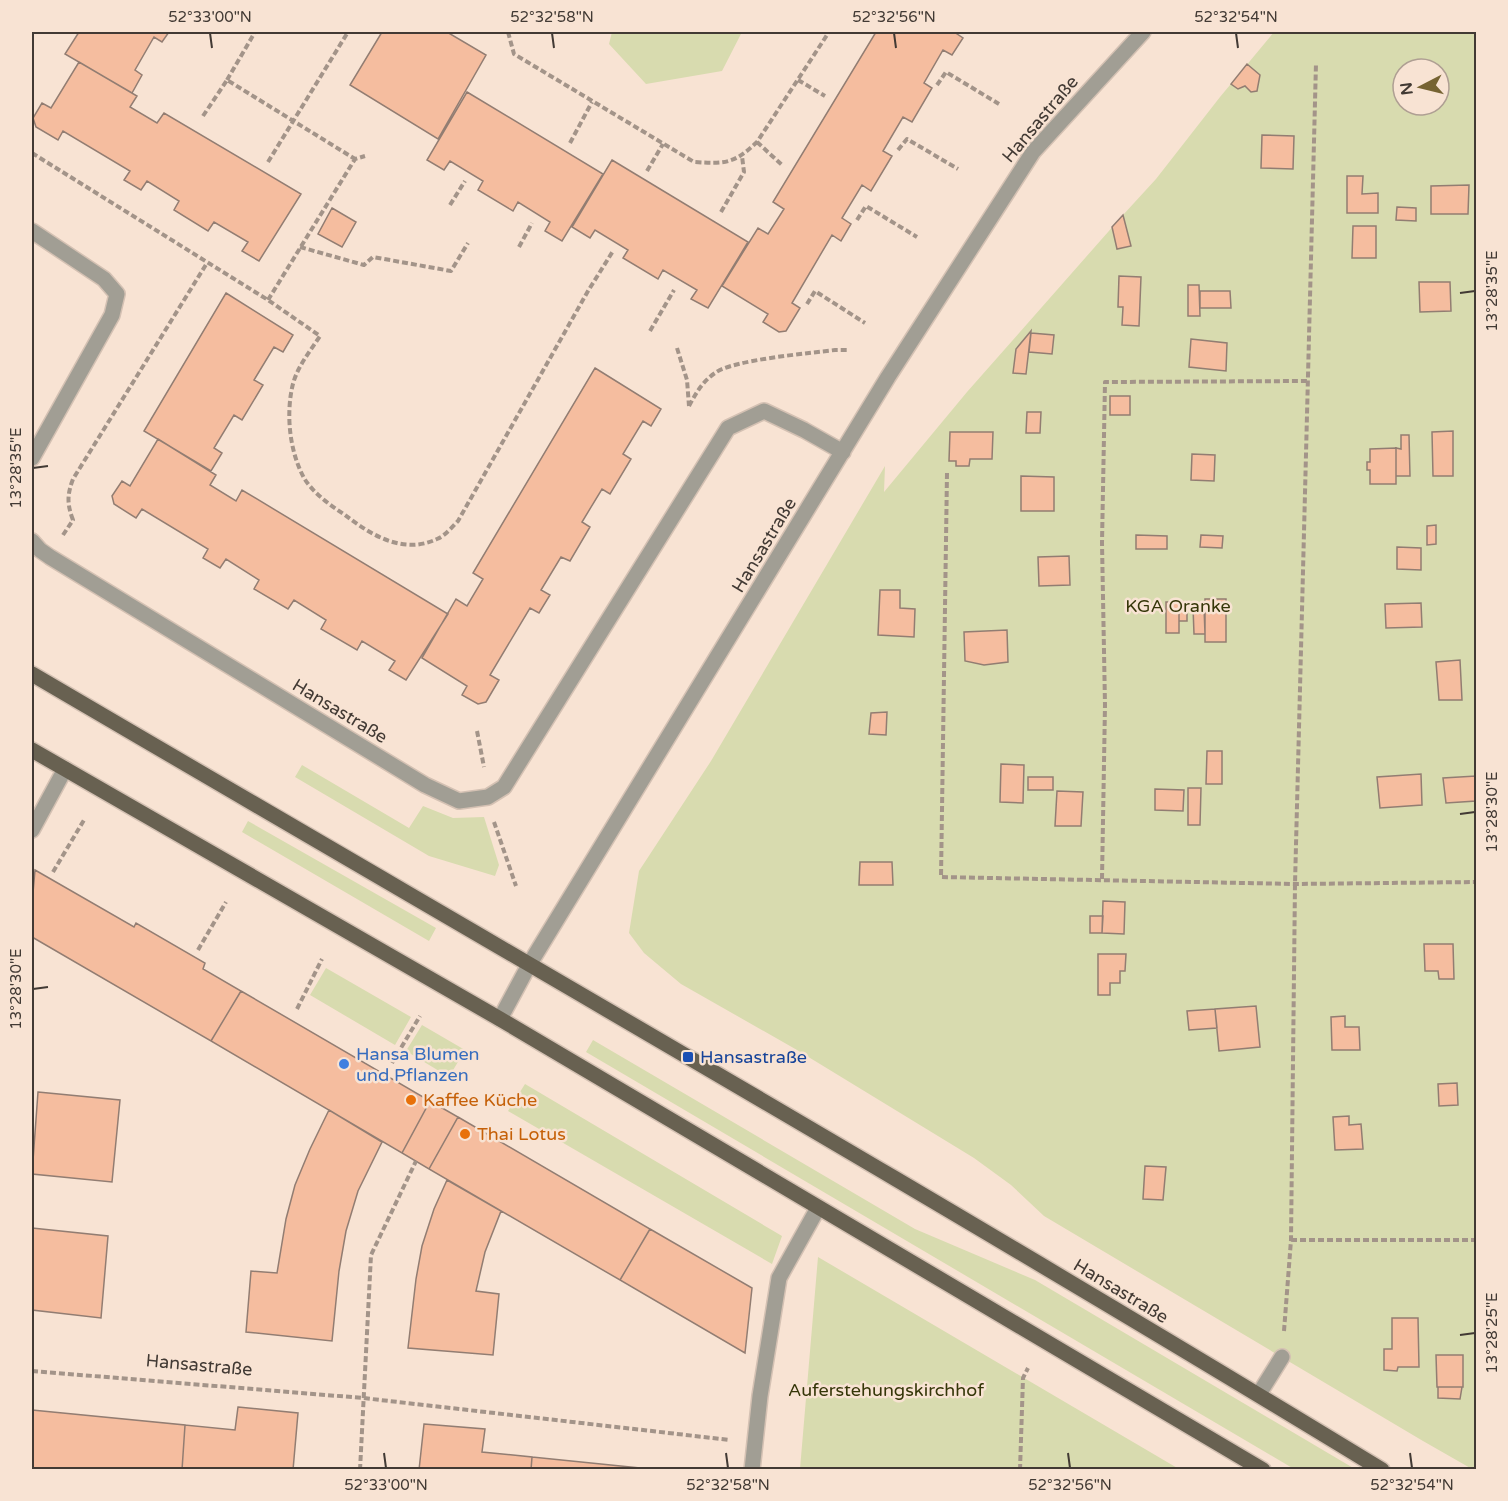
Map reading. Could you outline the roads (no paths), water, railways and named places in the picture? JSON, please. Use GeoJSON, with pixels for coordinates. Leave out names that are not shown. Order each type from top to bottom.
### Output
{"type":"FeatureCollection","features":[{"type":"Feature","properties":{"kind":"main road","name":"Hansastraße"},"geometry":{"type":"LineString","coordinates":[[32,674],[1259,1394],[1382,1470]]}},
{"type":"Feature","properties":{"kind":"main road"},"geometry":{"type":"LineString","coordinates":[[32,750],[500,1019],[1263,1470]]}},
{"type":"Feature","properties":{"kind":"street","name":"Hansastraße"},"geometry":{"type":"LineString","coordinates":[[500,1019],[529,965],[908,345],[1034,152],[1143,32]]}},
{"type":"Feature","properties":{"kind":"street"},"geometry":{"type":"LineString","coordinates":[[32,231],[104,279],[117,294],[112,315],[32,458]]}},
{"type":"Feature","properties":{"kind":"street","name":"Hansastraße"},"geometry":{"type":"LineString","coordinates":[[32,541],[40,550],[80,575],[425,785],[459,801],[488,797],[504,787],[728,428],[764,411],[804,429],[843,452]]}},
{"type":"Feature","properties":{"kind":"street"},"geometry":{"type":"LineString","coordinates":[[32,830],[64,769]]}},
{"type":"Feature","properties":{"kind":"street"},"geometry":{"type":"LineString","coordinates":[[752,1470],[760,1396],[779,1278],[818,1208]]}},
{"type":"Feature","properties":{"kind":"street"},"geometry":{"type":"LineString","coordinates":[[1259,1394],[1282,1357]]}},
{"type":"Feature","properties":{"kind":"place","name":"Hansastraße"},"geometry":{"type":"Point","coordinates":[688,1057]}},
{"type":"Feature","properties":{"kind":"place","name":"Hansa Blumen und Pflanzen"},"geometry":{"type":"Point","coordinates":[344,1064]}},
{"type":"Feature","properties":{"kind":"place","name":"Kaffee Küche"},"geometry":{"type":"Point","coordinates":[411,1100]}},
{"type":"Feature","properties":{"kind":"place","name":"Thai Lotus"},"geometry":{"type":"Point","coordinates":[465,1134]}},
{"type":"Feature","properties":{"kind":"park label","name":"KGA Oranke"},"geometry":{"type":"Point","coordinates":[1178,606]}},
{"type":"Feature","properties":{"kind":"park label","name":"Auferstehungskirchhof"},"geometry":{"type":"Point","coordinates":[886,1390]}}]}
